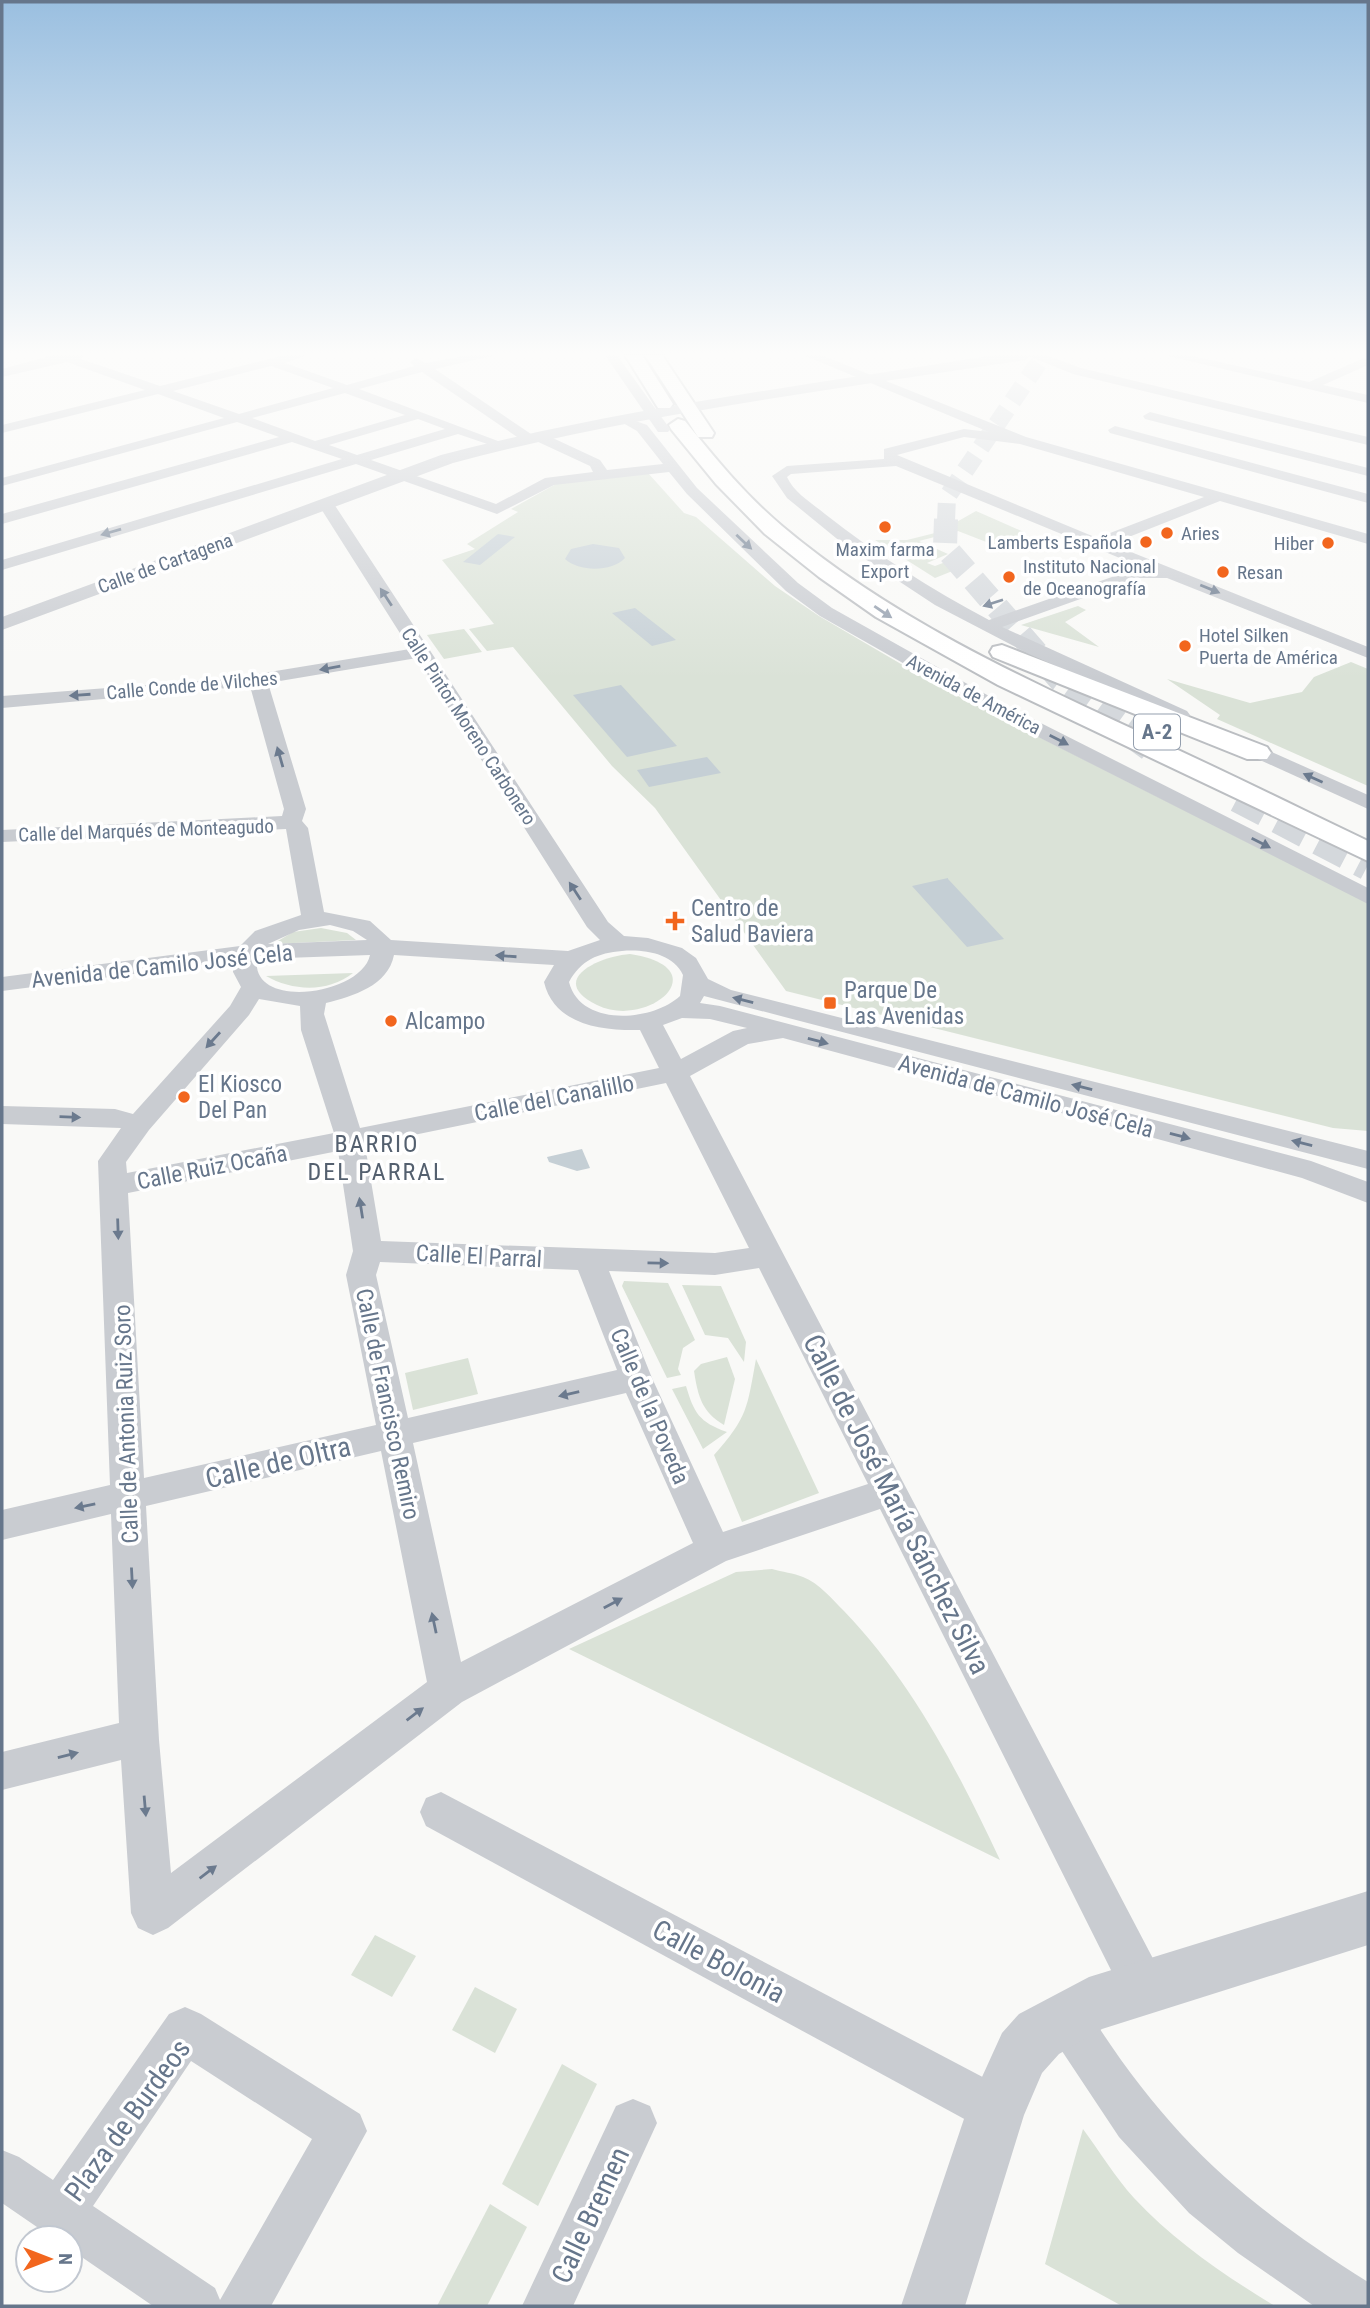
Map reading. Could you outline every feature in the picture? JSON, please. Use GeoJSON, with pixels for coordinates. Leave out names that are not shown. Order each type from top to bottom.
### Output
{"type":"FeatureCollection","features":[{"type":"Feature","properties":{"kind":"main road"},"geometry":{"type":"LineString","coordinates":[[692,463],[700,480],[729,511],[780,550],[826,573]]}},
{"type":"Feature","properties":{"kind":"main road","name":"Avenida de América"},"geometry":{"type":"LineString","coordinates":[[706,463],[760,520],[826,573],[905,625],[1056,705],[1368,852]]}},
{"type":"Feature","properties":{"kind":"main road","name":"Avenida de América"},"geometry":{"type":"LineString","coordinates":[[727,463],[780,515],[834,558],[951,619],[1059,687],[1368,832]]}},
{"type":"Feature","properties":{"kind":"main road"},"geometry":{"type":"LineString","coordinates":[[951,619],[1257,752]]}},
{"type":"Feature","properties":{"kind":"main road"},"geometry":{"type":"LineString","coordinates":[[1056,705],[1368,880]]}},
{"type":"Feature","properties":{"kind":"street"},"geometry":{"type":"LineString","coordinates":[[2,482],[75,463]]}},
{"type":"Feature","properties":{"kind":"street"},"geometry":{"type":"LineString","coordinates":[[3,519],[202,463]]}},
{"type":"Feature","properties":{"kind":"street"},"geometry":{"type":"LineString","coordinates":[[2,565],[345,463]]}},
{"type":"Feature","properties":{"kind":"street"},"geometry":{"type":"LineString","coordinates":[[368,463],[497,509],[550,481],[671,467]]}},
{"type":"Feature","properties":{"kind":"street","name":"Calle de Cartagena"},"geometry":{"type":"LineString","coordinates":[[2,624],[442,463]]}},
{"type":"Feature","properties":{"kind":"street"},"geometry":{"type":"LineString","coordinates":[[595,463],[602,474]]}},
{"type":"Feature","properties":{"kind":"street","name":"Avenida de América"},"geometry":{"type":"LineString","coordinates":[[668,463],[739,538],[792,587],[826,612],[998,709],[1368,897]]}},
{"type":"Feature","properties":{"kind":"street"},"geometry":{"type":"LineString","coordinates":[[887,463],[787,470],[779,476],[780,483],[826,523],[904,578],[951,619],[992,629],[1368,803]]}},
{"type":"Feature","properties":{"kind":"street"},"geometry":{"type":"LineString","coordinates":[[899,463],[1368,653]]}},
{"type":"Feature","properties":{"kind":"street"},"geometry":{"type":"LineString","coordinates":[[1100,463],[1360,536],[1368,525]]}},
{"type":"Feature","properties":{"kind":"street"},"geometry":{"type":"LineString","coordinates":[[1228,463],[1368,499]]}},
{"type":"Feature","properties":{"kind":"street"},"geometry":{"type":"LineString","coordinates":[[1332,463],[1368,472]]}},
{"type":"Feature","properties":{"kind":"street"},"geometry":{"type":"LineString","coordinates":[[1095,544],[1217,497]]}},
{"type":"Feature","properties":{"kind":"street","name":"Calle Pintor Moreno Carbonero"},"geometry":{"type":"LineString","coordinates":[[326,504],[599,927],[617,943]]}},
{"type":"Feature","properties":{"kind":"street"},"geometry":{"type":"LineString","coordinates":[[3,519],[61,547]]}},
{"type":"Feature","properties":{"kind":"street"},"geometry":{"type":"LineString","coordinates":[[1100,566],[1127,557]]}},
{"type":"Feature","properties":{"kind":"street"},"geometry":{"type":"LineString","coordinates":[[992,629],[996,623],[1009,617],[1138,573],[1175,576]]}},
{"type":"Feature","properties":{"kind":"street"},"geometry":{"type":"LineString","coordinates":[[951,619],[985,606]]}},
{"type":"Feature","properties":{"kind":"street","name":"Calle Conde de Vilches"},"geometry":{"type":"LineString","coordinates":[[2,702],[258,681],[422,652]]}},
{"type":"Feature","properties":{"kind":"street"},"geometry":{"type":"LineString","coordinates":[[258,681],[295,809],[291,822],[297,828],[312,899],[313,919]]}},
{"type":"Feature","properties":{"kind":"street","name":"Calle del Marqués de Monteagudo"},"geometry":{"type":"LineString","coordinates":[[2,836],[291,822]]}},
{"type":"Feature","properties":{"kind":"street"},"geometry":{"type":"LineString","coordinates":[[313,919],[344,920],[364,926],[377,935],[382,956],[369,978],[351,988],[315,998],[282,997],[249,970],[260,939],[277,929],[313,919]]}},
{"type":"Feature","properties":{"kind":"street"},"geometry":{"type":"LineString","coordinates":[[617,943],[652,945],[670,951],[689,965],[696,984],[692,998],[665,1016],[614,1024],[576,1012],[564,1002],[558,990],[564,968],[590,950],[617,943]]}},
{"type":"Feature","properties":{"kind":"street","name":"Avenida de Camilo José Cela"},"geometry":{"type":"LineString","coordinates":[[2,999],[382,956],[574,959]]}},
{"type":"Feature","properties":{"kind":"street","name":"Avenida de Camilo José Cela"},"geometry":{"type":"LineString","coordinates":[[382,956],[559,981]]}},
{"type":"Feature","properties":{"kind":"street","name":"Avenida de Camilo José Cela"},"geometry":{"type":"LineString","coordinates":[[2,984],[249,970]]}},
{"type":"Feature","properties":{"kind":"street","name":"Calle de Antonia Ruiz Soro"},"geometry":{"type":"LineString","coordinates":[[249,970],[240,1010],[139,1124],[112,1161],[139,1740],[153,1913],[448,1689]]}},
{"type":"Feature","properties":{"kind":"street","name":"Avenida de Camilo José Cela"},"geometry":{"type":"LineString","coordinates":[[696,984],[722,995],[1368,1160]]}},
{"type":"Feature","properties":{"kind":"street","name":"Calle de Francisco Remiro"},"geometry":{"type":"LineString","coordinates":[[315,998],[311,1014],[314,1030],[350,1139],[368,1251],[361,1275],[448,1689]]}},
{"type":"Feature","properties":{"kind":"street","name":"Avenida de Camilo José Cela"},"geometry":{"type":"LineString","coordinates":[[665,1016],[711,1011],[1311,1171],[1368,1193]]}},
{"type":"Feature","properties":{"kind":"street","name":"Calle de José María Sánchez Silva"},"geometry":{"type":"LineString","coordinates":[[665,1016],[675,1073],[1143,1986]]}},
{"type":"Feature","properties":{"kind":"street","name":"Calle del Canalillo"},"geometry":{"type":"LineString","coordinates":[[350,1139],[675,1073],[743,1037],[784,1032]]}},
{"type":"Feature","properties":{"kind":"street"},"geometry":{"type":"LineString","coordinates":[[2,1115],[115,1118],[139,1124]]}},
{"type":"Feature","properties":{"kind":"street","name":"Calle Ruiz Ocaña"},"geometry":{"type":"LineString","coordinates":[[115,1183],[132,1183],[350,1139]]}},
{"type":"Feature","properties":{"kind":"street","name":"Calle El Parral"},"geometry":{"type":"LineString","coordinates":[[368,1251],[715,1264],[770,1255]]}},
{"type":"Feature","properties":{"kind":"street","name":"Calle de la Poveda"},"geometry":{"type":"LineString","coordinates":[[590,1261],[636,1378],[714,1550]]}},
{"type":"Feature","properties":{"kind":"street","name":"Calle de Oltra"},"geometry":{"type":"LineString","coordinates":[[2,1525],[636,1378]]}},
{"type":"Feature","properties":{"kind":"street"},"geometry":{"type":"LineString","coordinates":[[448,1689],[714,1550],[891,1491]]}},
{"type":"Feature","properties":{"kind":"street"},"geometry":{"type":"LineString","coordinates":[[2,1771],[123,1741],[139,1740]]}},
{"type":"Feature","properties":{"kind":"street","name":"Calle Bolonia"},"geometry":{"type":"LineString","coordinates":[[441,1812],[996,2110]]}},
{"type":"Feature","properties":{"kind":"street"},"geometry":{"type":"LineString","coordinates":[[933,2306],[996,2110],[1022,2053],[1039,2034],[1089,2005],[1368,1918]]}},
{"type":"Feature","properties":{"kind":"street"},"geometry":{"type":"LineString","coordinates":[[1066,2017],[1102,2073],[1162,2153],[1254,2234],[1360,2306]]}},
{"type":"Feature","properties":{"kind":"street","name":"Plaza de Burdeos"},"geometry":{"type":"LineString","coordinates":[[60,2212],[185,2030],[343,2131],[243,2306]]}},
{"type":"Feature","properties":{"kind":"street","name":"Calle Bremen"},"geometry":{"type":"LineString","coordinates":[[547,2306],[633,2123]]}},
{"type":"Feature","properties":{"kind":"street","name":"Plaza de Burdeos"},"geometry":{"type":"LineString","coordinates":[[2,2174],[197,2306]]}},
{"type":"Feature","properties":{"kind":"shaded area"},"geometry":{"type":"Polygon","coordinates":[[[648,473],[684,513],[696,517],[775,586],[819,616],[942,688],[1368,903],[1368,1131],[1333,1128],[786,991],[655,808],[612,766],[513,647],[487,651],[469,629],[494,624],[442,560],[475,549],[467,544],[518,512],[511,509],[556,484],[648,473]]]}},
{"type":"Feature","properties":{"kind":"shaded area"},"geometry":{"type":"Polygon","coordinates":[[[976,511],[1026,533],[994,545],[958,531],[919,541],[948,554],[927,563],[935,566],[956,558],[970,564],[935,578],[875,540],[907,540],[939,532],[976,511]]]}},
{"type":"Feature","properties":{"kind":"shaded area"},"geometry":{"type":"Polygon","coordinates":[[[498,534],[515,537],[480,565],[463,562],[498,534]]]}},
{"type":"Feature","properties":{"kind":"shaded area"},"geometry":{"type":"Polygon","coordinates":[[[593,544],[619,548],[625,558],[612,566],[595,569],[578,566],[565,559],[571,549],[593,544]]]}},
{"type":"Feature","properties":{"kind":"shaded area"},"geometry":{"type":"Polygon","coordinates":[[[1078,606],[1086,610],[1065,622],[1099,647],[1021,625],[1078,606]]]}},
{"type":"Feature","properties":{"kind":"shaded area"},"geometry":{"type":"Polygon","coordinates":[[[635,608],[676,640],[652,646],[612,613],[635,608]]]}},
{"type":"Feature","properties":{"kind":"shaded area"},"geometry":{"type":"Polygon","coordinates":[[[464,629],[482,652],[444,659],[427,635],[464,629]]]}},
{"type":"Feature","properties":{"kind":"shaded area"},"geometry":{"type":"Polygon","coordinates":[[[1351,662],[1368,669],[1368,786],[1217,719],[1220,715],[1167,679],[1250,703],[1302,692],[1314,677],[1351,662]]]}},
{"type":"Feature","properties":{"kind":"shaded area"},"geometry":{"type":"Polygon","coordinates":[[[621,685],[677,746],[627,757],[573,695],[621,685]]]}},
{"type":"Feature","properties":{"kind":"shaded area"},"geometry":{"type":"Polygon","coordinates":[[[707,757],[721,773],[649,787],[637,770],[707,757]]]}},
{"type":"Feature","properties":{"kind":"shaded area"},"geometry":{"type":"Polygon","coordinates":[[[948,878],[1004,939],[967,947],[912,886],[948,878]]]}},
{"type":"Feature","properties":{"kind":"shaded area"},"geometry":{"type":"Polygon","coordinates":[[[321,928],[347,933],[356,940],[273,944],[293,932],[321,928]]]}},
{"type":"Feature","properties":{"kind":"shaded area"},"geometry":{"type":"Polygon","coordinates":[[[630,954],[657,961],[670,971],[673,983],[666,994],[654,1004],[636,1010],[617,1011],[597,1005],[583,996],[576,987],[577,978],[593,964],[630,954]]]}},
{"type":"Feature","properties":{"kind":"shaded area"},"geometry":{"type":"Polygon","coordinates":[[[353,973],[333,984],[310,988],[287,985],[266,976],[353,973]]]}},
{"type":"Feature","properties":{"kind":"shaded area"},"geometry":{"type":"Polygon","coordinates":[[[582,1149],[590,1168],[577,1171],[549,1162],[547,1157],[582,1149]]]}},
{"type":"Feature","properties":{"kind":"shaded area"},"geometry":{"type":"Polygon","coordinates":[[[624,1281],[668,1283],[695,1340],[683,1348],[678,1369],[681,1375],[667,1378],[622,1286],[624,1281]]]}},
{"type":"Feature","properties":{"kind":"shaded area"},"geometry":{"type":"Polygon","coordinates":[[[682,1285],[721,1286],[746,1342],[744,1362],[728,1338],[705,1335],[682,1285]]]}},
{"type":"Feature","properties":{"kind":"shaded area"},"geometry":{"type":"Polygon","coordinates":[[[727,1357],[735,1379],[724,1425],[711,1415],[702,1403],[694,1371],[701,1364],[727,1357]]]}},
{"type":"Feature","properties":{"kind":"shaded area"},"geometry":{"type":"Polygon","coordinates":[[[468,1358],[478,1394],[413,1410],[405,1373],[468,1358]]]}},
{"type":"Feature","properties":{"kind":"shaded area"},"geometry":{"type":"Polygon","coordinates":[[[756,1359],[819,1493],[742,1522],[714,1455],[740,1421],[756,1359]]]}},
{"type":"Feature","properties":{"kind":"shaded area"},"geometry":{"type":"Polygon","coordinates":[[[686,1386],[699,1415],[727,1432],[703,1449],[672,1389],[686,1386]]]}},
{"type":"Feature","properties":{"kind":"shaded area"},"geometry":{"type":"Polygon","coordinates":[[[772,1569],[799,1576],[820,1587],[892,1668],[950,1761],[1000,1860],[569,1649],[736,1572],[772,1569]]]}},
{"type":"Feature","properties":{"kind":"shaded area"},"geometry":{"type":"Polygon","coordinates":[[[375,1935],[416,1956],[392,1997],[351,1975],[375,1935]]]}},
{"type":"Feature","properties":{"kind":"shaded area"},"geometry":{"type":"Polygon","coordinates":[[[475,1987],[517,2009],[495,2053],[452,2030],[475,1987]]]}},
{"type":"Feature","properties":{"kind":"shaded area"},"geometry":{"type":"Polygon","coordinates":[[[562,2064],[597,2084],[538,2206],[502,2184],[562,2064]]]}},
{"type":"Feature","properties":{"kind":"shaded area"},"geometry":{"type":"Polygon","coordinates":[[[1083,2129],[1120,2182],[1166,2229],[1201,2257],[1275,2306],[1122,2306],[1045,2264],[1083,2129]]]}},
{"type":"Feature","properties":{"kind":"shaded area"},"geometry":{"type":"Polygon","coordinates":[[[490,2204],[527,2227],[487,2306],[437,2306],[490,2204]]]}},
{"type":"Feature","properties":{"kind":"tunnel"},"geometry":{"type":"LineString","coordinates":[[946,521],[947,497],[970,463]]}},
{"type":"Feature","properties":{"kind":"tunnel"},"geometry":{"type":"LineString","coordinates":[[946,519],[945,547],[1060,680],[1129,730]]}},
{"type":"Feature","properties":{"kind":"tunnel"},"geometry":{"type":"LineString","coordinates":[[1126,728],[1159,752]]}},
{"type":"Feature","properties":{"kind":"tunnel"},"geometry":{"type":"LineString","coordinates":[[1238,797],[1368,865]]}},
{"type":"Feature","properties":{"kind":"place","name":"Maxim farma Export"},"geometry":{"type":"Point","coordinates":[885,527]}},
{"type":"Feature","properties":{"kind":"place","name":"Aries"},"geometry":{"type":"Point","coordinates":[1167,533]}},
{"type":"Feature","properties":{"kind":"place","name":"Lamberts Española"},"geometry":{"type":"Point","coordinates":[1146,542]}},
{"type":"Feature","properties":{"kind":"place","name":"Hiber"},"geometry":{"type":"Point","coordinates":[1328,543]}},
{"type":"Feature","properties":{"kind":"place","name":"Resan"},"geometry":{"type":"Point","coordinates":[1223,572]}},
{"type":"Feature","properties":{"kind":"place","name":"Instituto Nacional de Oceanografía"},"geometry":{"type":"Point","coordinates":[1009,577]}},
{"type":"Feature","properties":{"kind":"place","name":"Hotel Silken Puerta de América"},"geometry":{"type":"Point","coordinates":[1185,646]}},
{"type":"Feature","properties":{"kind":"place","name":"Centro de Salud Baviera"},"geometry":{"type":"Point","coordinates":[675,921]}},
{"type":"Feature","properties":{"kind":"place","name":"Parque De Las Avenidas"},"geometry":{"type":"Point","coordinates":[830,1003]}},
{"type":"Feature","properties":{"kind":"place","name":"Alcampo"},"geometry":{"type":"Point","coordinates":[391,1021]}},
{"type":"Feature","properties":{"kind":"place","name":"El Kiosco Del Pan"},"geometry":{"type":"Point","coordinates":[184,1097]}},
{"type":"Feature","properties":{"kind":"district","name":"BARRIO DEL PARRAL"},"geometry":{"type":"Point","coordinates":[377,1158]}}]}
